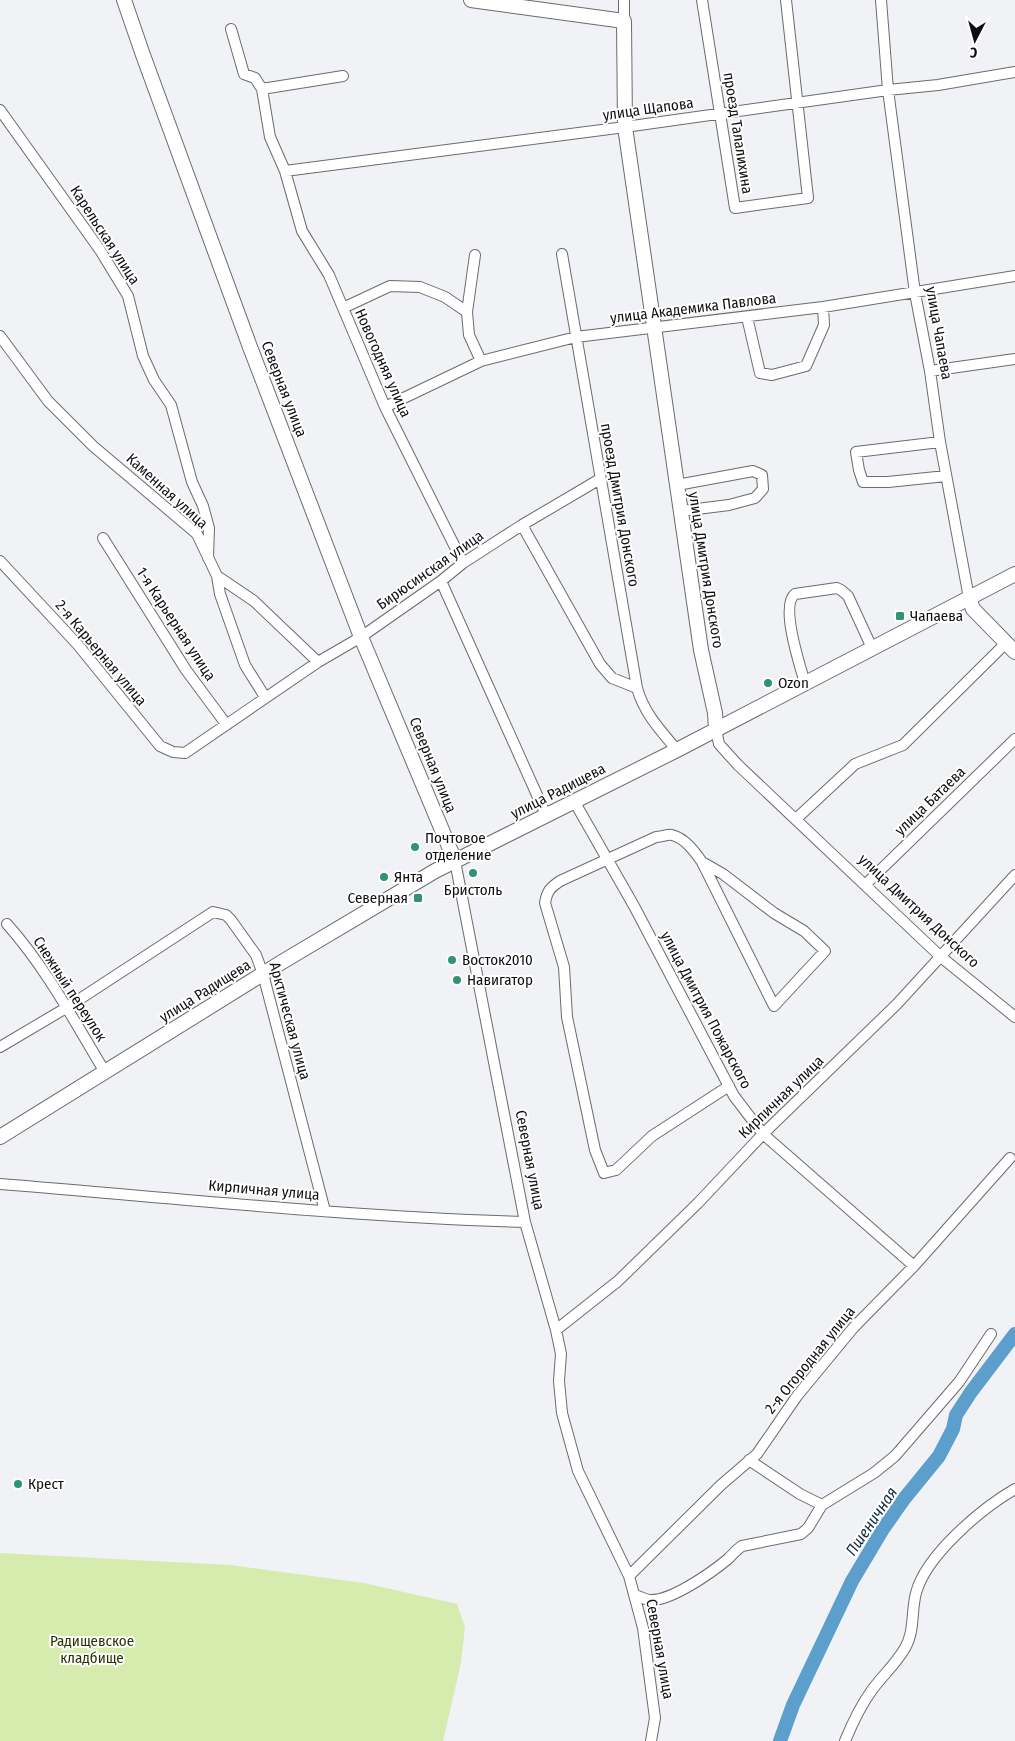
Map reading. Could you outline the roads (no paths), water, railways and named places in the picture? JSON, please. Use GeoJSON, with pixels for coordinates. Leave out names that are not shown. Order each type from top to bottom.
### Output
{"type":"FeatureCollection","features":[{"type":"Feature","properties":{"kind":"main road","name":"Северная улица"},"geometry":{"type":"LineString","coordinates":[[124,0],[250,347],[360,637],[455,860]]}},
{"type":"Feature","properties":{"kind":"main road"},"geometry":{"type":"LineString","coordinates":[[471,0],[624,21]]}},
{"type":"Feature","properties":{"kind":"main road","name":"улица Дмитрия Донского"},"geometry":{"type":"LineString","coordinates":[[624,21],[625,128],[701,650],[715,713],[716,729]]}},
{"type":"Feature","properties":{"kind":"main road","name":"улица Радищева"},"geometry":{"type":"LineString","coordinates":[[0,1137],[263,974],[434,871],[677,750],[1015,574]]}},
{"type":"Feature","properties":{"kind":"main road","name":"улица Чапаева"},"geometry":{"type":"LineString","coordinates":[[969,598],[973,609],[1010,648]]}},
{"type":"Feature","properties":{"kind":"street","name":"улица Дмитрия Донского"},"geometry":{"type":"LineString","coordinates":[[624,0],[624,21]]}},
{"type":"Feature","properties":{"kind":"street","name":"проезд Талалихина"},"geometry":{"type":"LineString","coordinates":[[702,0],[734,208],[808,198],[786,0]]}},
{"type":"Feature","properties":{"kind":"street","name":"улица Чапаева"},"geometry":{"type":"LineString","coordinates":[[881,0],[888,90],[915,293],[969,598]]}},
{"type":"Feature","properties":{"kind":"street"},"geometry":{"type":"LineString","coordinates":[[231,29],[244,74],[255,78],[262,89],[344,76]]}},
{"type":"Feature","properties":{"kind":"street","name":"улица Щапова"},"geometry":{"type":"LineString","coordinates":[[285,171],[625,128],[888,90],[938,85],[1015,72]]}},
{"type":"Feature","properties":{"kind":"street","name":"Новогодняя улица"},"geometry":{"type":"LineString","coordinates":[[262,89],[270,137],[285,171],[302,231],[328,275],[385,407],[463,563]]}},
{"type":"Feature","properties":{"kind":"street","name":"Карельская улица"},"geometry":{"type":"LineString","coordinates":[[0,110],[100,250],[128,296],[144,356],[154,380],[171,405],[192,482],[203,506],[209,528],[208,558]]}},
{"type":"Feature","properties":{"kind":"street","name":"проезд Дмитрия Донского"},"geometry":{"type":"LineString","coordinates":[[562,254],[637,688],[641,703],[650,717],[677,750]]}},
{"type":"Feature","properties":{"kind":"street"},"geometry":{"type":"LineString","coordinates":[[475,255],[467,312],[469,335],[481,361]]}},
{"type":"Feature","properties":{"kind":"street","name":"улица Академика Павлова"},"geometry":{"type":"LineString","coordinates":[[385,407],[481,361],[576,337],[823,307],[1015,276]]}},
{"type":"Feature","properties":{"kind":"street"},"geometry":{"type":"LineString","coordinates":[[343,308],[390,286],[420,287],[445,297],[467,312]]}},
{"type":"Feature","properties":{"kind":"street"},"geometry":{"type":"LineString","coordinates":[[747,317],[760,373],[772,376],[806,366],[824,325],[823,307]]}},
{"type":"Feature","properties":{"kind":"street","name":"Каменная улица"},"geometry":{"type":"LineString","coordinates":[[0,336],[48,400],[93,446],[197,534],[216,576],[242,658],[265,697]]}},
{"type":"Feature","properties":{"kind":"street"},"geometry":{"type":"LineString","coordinates":[[930,371],[1015,359]]}},
{"type":"Feature","properties":{"kind":"street"},"geometry":{"type":"LineString","coordinates":[[940,442],[856,452],[859,470],[863,482],[888,482],[946,476]]}},
{"type":"Feature","properties":{"kind":"street"},"geometry":{"type":"LineString","coordinates":[[677,486],[753,470],[762,475],[763,489],[755,498],[729,505],[681,511]]}},
{"type":"Feature","properties":{"kind":"street","name":"Бирюсинская улица"},"geometry":{"type":"LineString","coordinates":[[185,753],[265,697],[360,637],[441,581],[463,563],[522,525],[600,479]]}},
{"type":"Feature","properties":{"kind":"street"},"geometry":{"type":"LineString","coordinates":[[522,525],[600,664],[612,678],[637,688]]}},
{"type":"Feature","properties":{"kind":"street","name":"1-я Карьерная улица"},"geometry":{"type":"LineString","coordinates":[[103,538],[186,670],[226,724]]}},
{"type":"Feature","properties":{"kind":"street","name":"2-я Карьерная улица"},"geometry":{"type":"LineString","coordinates":[[0,562],[78,644],[160,746],[173,752],[185,753]]}},
{"type":"Feature","properties":{"kind":"street"},"geometry":{"type":"LineString","coordinates":[[216,576],[254,601],[318,662]]}},
{"type":"Feature","properties":{"kind":"street"},"geometry":{"type":"LineString","coordinates":[[441,581],[546,815]]}},
{"type":"Feature","properties":{"kind":"street"},"geometry":{"type":"LineString","coordinates":[[805,683],[792,633],[789,603],[795,594],[837,588],[841,590],[848,596],[872,648]]}},
{"type":"Feature","properties":{"kind":"street"},"geometry":{"type":"LineString","coordinates":[[796,819],[855,764],[903,745],[1010,648]]}},
{"type":"Feature","properties":{"kind":"street","name":"улица Дмитрия Донского"},"geometry":{"type":"LineString","coordinates":[[716,729],[718,744],[738,765],[941,957],[1015,1017]]}},
{"type":"Feature","properties":{"kind":"street","name":"улица Батаева"},"geometry":{"type":"LineString","coordinates":[[865,884],[1015,739]]}},
{"type":"Feature","properties":{"kind":"street","name":"улица Дмитрия Пожарского"},"geometry":{"type":"LineString","coordinates":[[574,801],[734,1096],[763,1134],[914,1266]]}},
{"type":"Feature","properties":{"kind":"street"},"geometry":{"type":"LineString","coordinates":[[702,862],[723,874],[774,913],[804,931],[825,951],[774,1006],[702,862],[680,838],[671,835],[656,837],[560,881],[550,888],[546,895],[545,903],[564,967],[567,1017],[595,1150],[604,1173],[616,1170],[652,1136],[729,1086]]}},
{"type":"Feature","properties":{"kind":"street","name":"Северная улица"},"geometry":{"type":"LineString","coordinates":[[455,860],[525,1222],[561,1354],[559,1381],[562,1413],[578,1470],[629,1576],[643,1628],[655,1718],[651,1741]]}},
{"type":"Feature","properties":{"kind":"street","name":"Кирпичная улица"},"geometry":{"type":"LineString","coordinates":[[556,1330],[618,1281],[698,1203],[763,1134],[897,1004],[1015,875]]}},
{"type":"Feature","properties":{"kind":"street","name":"Арктическая улица"},"geometry":{"type":"LineString","coordinates":[[66,1008],[213,912],[226,915],[256,955],[263,974],[325,1210]]}},
{"type":"Feature","properties":{"kind":"street","name":"Снежный переулок"},"geometry":{"type":"LineString","coordinates":[[7,924],[27,946],[52,982],[105,1072]]}},
{"type":"Feature","properties":{"kind":"street"},"geometry":{"type":"LineString","coordinates":[[0,1047],[66,1008]]}},
{"type":"Feature","properties":{"kind":"street","name":"2-я Огородная улица"},"geometry":{"type":"LineString","coordinates":[[629,1576],[721,1485],[756,1454],[797,1396],[854,1327],[914,1266],[1010,1158]]}},
{"type":"Feature","properties":{"kind":"street","name":"Кирпичная улица"},"geometry":{"type":"LineString","coordinates":[[0,1184],[456,1220],[525,1222]]}},
{"type":"Feature","properties":{"kind":"street"},"geometry":{"type":"LineString","coordinates":[[634,1595],[649,1600],[679,1593],[728,1559],[742,1546],[801,1534],[808,1528],[822,1505],[874,1473],[895,1456],[959,1382],[991,1334]]}},
{"type":"Feature","properties":{"kind":"street"},"geometry":{"type":"LineString","coordinates":[[749,1460],[800,1494],[822,1505]]}},
{"type":"Feature","properties":{"kind":"street"},"geometry":{"type":"LineString","coordinates":[[845,1741],[871,1691],[906,1647],[911,1635],[916,1593],[926,1571],[937,1555],[966,1527],[994,1503],[1015,1490]]}},
{"type":"Feature","properties":{"kind":"waterway","name":"Пшеничная"},"geometry":{"type":"LineString","coordinates":[[780,1741],[793,1705],[852,1581],[883,1529],[904,1499],[939,1456],[953,1429],[956,1415],[971,1392],[1015,1334]]}},
{"type":"Feature","properties":{"kind":"place","name":"Чапаева"},"geometry":{"type":"Point","coordinates":[900,616]}},
{"type":"Feature","properties":{"kind":"place","name":"Ozon"},"geometry":{"type":"Point","coordinates":[768,683]}},
{"type":"Feature","properties":{"kind":"place","name":"Почтовое отделение"},"geometry":{"type":"Point","coordinates":[415,847]}},
{"type":"Feature","properties":{"kind":"place","name":"Бристоль"},"geometry":{"type":"Point","coordinates":[473,873]}},
{"type":"Feature","properties":{"kind":"place","name":"Янта"},"geometry":{"type":"Point","coordinates":[384,877]}},
{"type":"Feature","properties":{"kind":"place","name":"Северная"},"geometry":{"type":"Point","coordinates":[418,898]}},
{"type":"Feature","properties":{"kind":"place","name":"Восток2010"},"geometry":{"type":"Point","coordinates":[452,960]}},
{"type":"Feature","properties":{"kind":"place","name":"Навигатор"},"geometry":{"type":"Point","coordinates":[457,980]}},
{"type":"Feature","properties":{"kind":"place","name":"Крест"},"geometry":{"type":"Point","coordinates":[18,1484]}},
{"type":"Feature","properties":{"kind":"park label","name":"Радищевское кладбище"},"geometry":{"type":"Point","coordinates":[92,1650]}}]}
